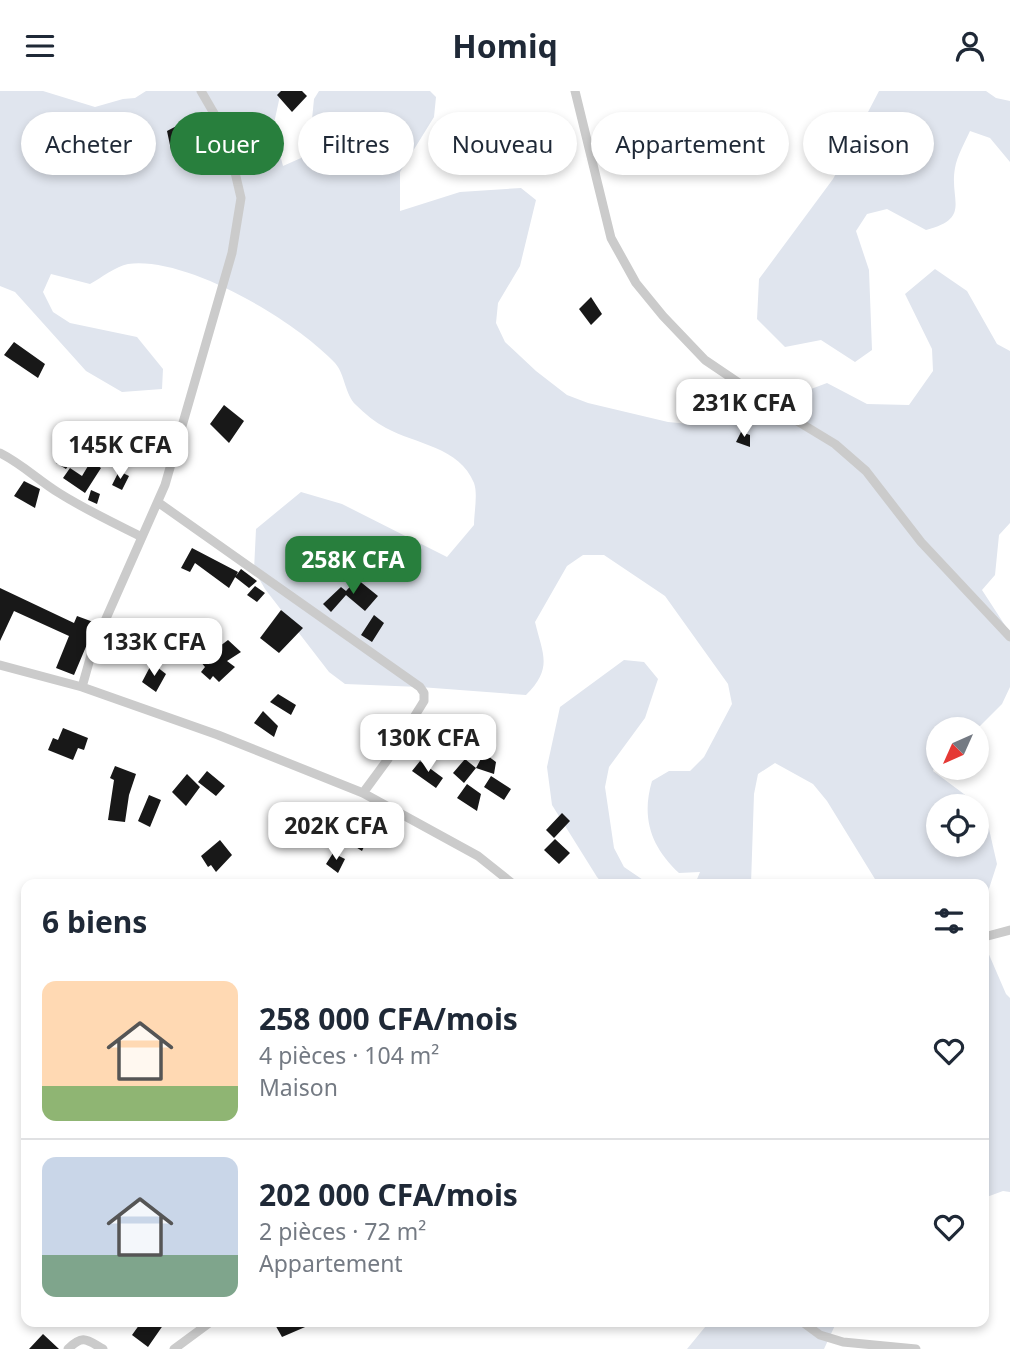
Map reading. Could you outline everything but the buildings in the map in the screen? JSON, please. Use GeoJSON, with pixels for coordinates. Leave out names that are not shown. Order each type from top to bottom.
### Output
{"type":"FeatureCollection","features":[{"type":"Feature","properties":{"kind":"street"},"geometry":{"type":"LineString","coordinates":[[82,687],[93,648],[159,503],[179,442],[232,253],[241,198],[226,134],[201,91]]}},
{"type":"Feature","properties":{"kind":"street"},"geometry":{"type":"LineString","coordinates":[[575,91],[611,238],[636,283],[705,360],[835,444],[866,471],[921,543],[1010,637]]}},
{"type":"Feature","properties":{"kind":"street"},"geometry":{"type":"LineString","coordinates":[[0,453],[21,463],[65,496],[142,537]]}},
{"type":"Feature","properties":{"kind":"street"},"geometry":{"type":"LineString","coordinates":[[159,503],[420,687],[424,693],[424,701],[363,793]]}},
{"type":"Feature","properties":{"kind":"street"},"geometry":{"type":"LineString","coordinates":[[0,665],[82,687],[218,735],[363,793],[478,856],[507,879]]}},
{"type":"Feature","properties":{"kind":"street"},"geometry":{"type":"LineString","coordinates":[[989,936],[1010,930]]}},
{"type":"Feature","properties":{"kind":"street"},"geometry":{"type":"LineString","coordinates":[[174,1349],[204,1327]]}},
{"type":"Feature","properties":{"kind":"street"},"geometry":{"type":"LineString","coordinates":[[809,1327],[820,1335],[845,1345],[916,1349]]}},
{"type":"Feature","properties":{"kind":"street"},"geometry":{"type":"LineString","coordinates":[[68,1349],[81,1339],[86,1339],[103,1349]]}},
{"type":"Feature","properties":{"kind":"shaded area"},"geometry":{"type":"Polygon","coordinates":[[[0,91],[43,91],[95,107],[135,98],[146,91],[281,91],[276,112],[170,112],[170,175],[284,175],[284,166],[298,159],[298,175],[400,175],[400,211],[460,192],[521,188],[536,200],[520,266],[498,303],[496,323],[505,342],[567,395],[588,403],[668,422],[689,424],[771,404],[827,383],[867,404],[909,405],[933,371],[932,349],[905,294],[935,269],[967,291],[997,344],[1010,351],[1010,523],[999,535],[995,575],[982,590],[1010,633],[1010,687],[1002,704],[989,717],[926,717],[926,781],[946,781],[964,794],[926,794],[926,857],[989,857],[989,829],[997,864],[989,889],[989,879],[875,879],[827,801],[813,784],[775,763],[758,774],[754,794],[751,879],[697,879],[700,872],[679,873],[661,853],[651,831],[648,807],[652,781],[669,771],[690,771],[704,757],[732,704],[728,684],[665,596],[604,555],[583,555],[567,566],[535,622],[544,661],[540,677],[526,695],[345,684],[329,672],[265,589],[254,570],[256,529],[301,492],[342,504],[447,557],[474,525],[475,487],[467,471],[448,454],[386,428],[367,415],[352,401],[335,363],[317,346],[268,311],[209,281],[180,270],[152,264],[123,265],[90,284],[51,274],[43,292],[53,312],[70,323],[137,337],[163,369],[162,389],[122,392],[86,371],[15,292],[0,286],[0,91]]]}},
{"type":"Feature","properties":{"kind":"shaded area"},"geometry":{"type":"Polygon","coordinates":[[[319,91],[430,91],[436,97],[434,112],[428,112],[428,127],[414,149],[414,112],[313,112],[314,99],[319,91]]]}},
{"type":"Feature","properties":{"kind":"shaded area"},"geometry":{"type":"Polygon","coordinates":[[[879,91],[986,91],[996,98],[1010,101],[1010,162],[990,138],[970,131],[956,163],[956,207],[949,220],[926,230],[887,209],[867,214],[856,231],[869,270],[872,350],[855,362],[821,340],[785,347],[757,319],[759,279],[835,175],[934,175],[934,112],[868,112],[879,91]]]}},
{"type":"Feature","properties":{"kind":"shaded area"},"geometry":{"type":"Polygon","coordinates":[[[624,660],[644,662],[658,679],[645,718],[609,767],[605,787],[614,848],[624,867],[642,879],[599,879],[552,805],[547,767],[560,707],[624,660]]]}},
{"type":"Feature","properties":{"kind":"shaded area"},"geometry":{"type":"Polygon","coordinates":[[[989,955],[1010,998],[1010,1192],[1003,1191],[989,1196],[989,955]]]}},
{"type":"Feature","properties":{"kind":"shaded area"},"geometry":{"type":"Polygon","coordinates":[[[705,1327],[834,1327],[824,1349],[687,1349],[705,1327]]]}}]}
